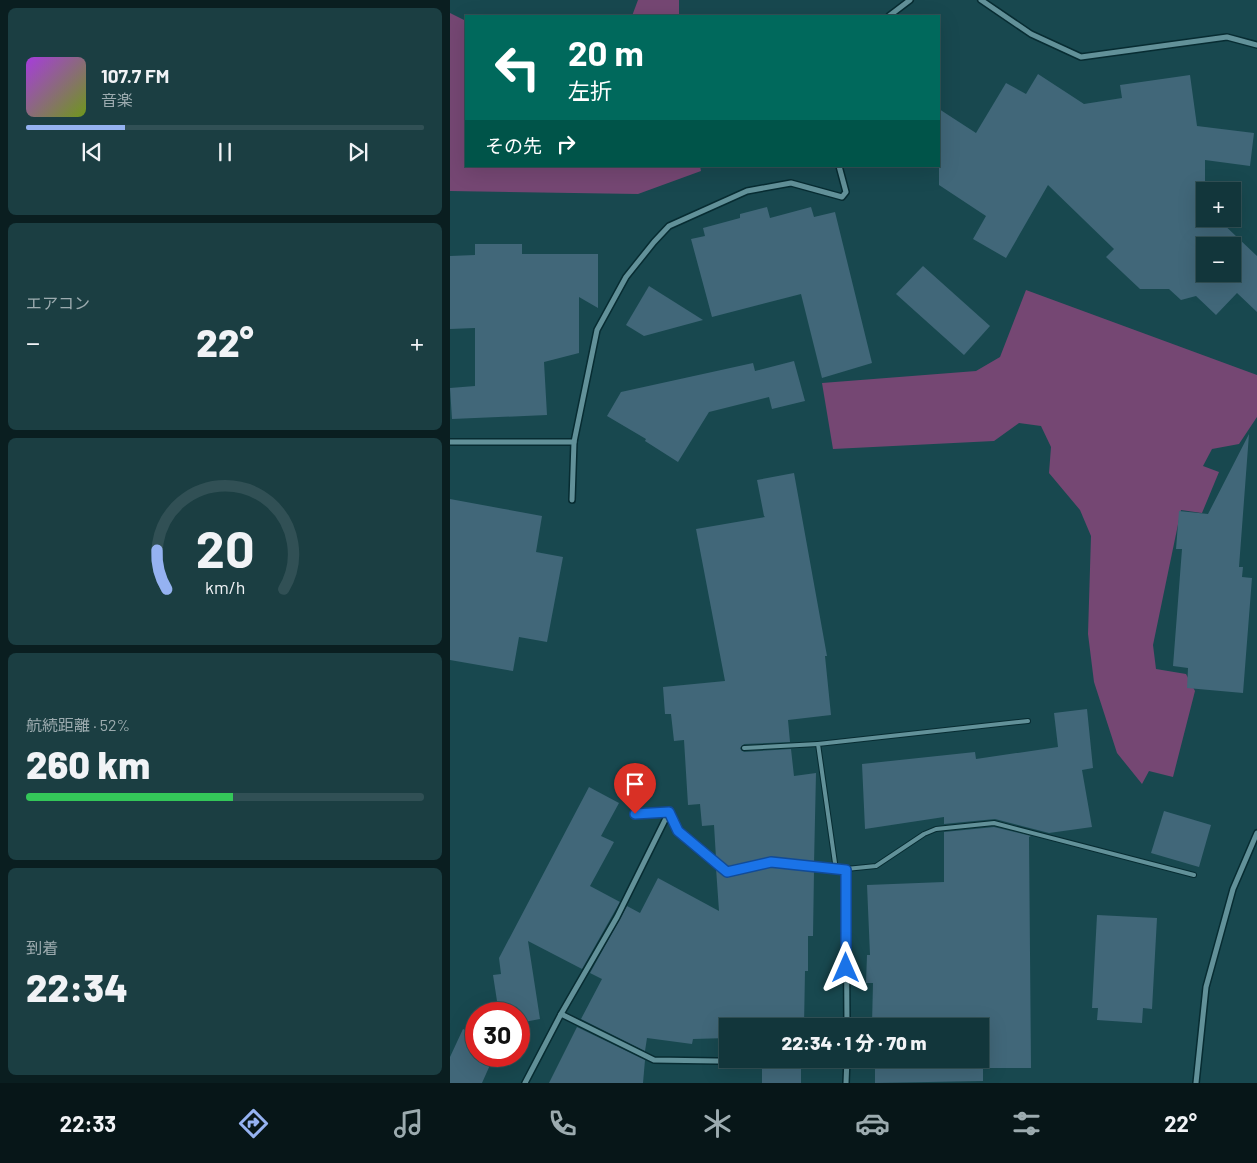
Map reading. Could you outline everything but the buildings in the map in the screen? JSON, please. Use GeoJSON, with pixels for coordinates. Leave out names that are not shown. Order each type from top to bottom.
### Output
{"type":"FeatureCollection","features":[{"type":"Feature","properties":{"kind":"street"},"geometry":{"type":"LineString","coordinates":[[891,15],[910,0]]}},
{"type":"Feature","properties":{"kind":"street"},"geometry":{"type":"LineString","coordinates":[[982,0],[1031,34],[1081,57],[1227,36],[1257,45]]}},
{"type":"Feature","properties":{"kind":"street"},"geometry":{"type":"LineString","coordinates":[[572,500],[574,442],[597,330],[626,277],[669,226],[747,191],[791,183],[842,197],[846,192],[840,167]]}},
{"type":"Feature","properties":{"kind":"street"},"geometry":{"type":"LineString","coordinates":[[450,442],[574,442]]}},
{"type":"Feature","properties":{"kind":"street"},"geometry":{"type":"LineString","coordinates":[[525,1083],[561,1014],[617,917],[669,812]]}},
{"type":"Feature","properties":{"kind":"street"},"geometry":{"type":"LineString","coordinates":[[1196,1083],[1206,986],[1233,889],[1257,834]]}},
{"type":"Feature","properties":{"kind":"street"},"geometry":{"type":"LineString","coordinates":[[846,870],[846,1018]]}},
{"type":"Feature","properties":{"kind":"street"},"geometry":{"type":"LineString","coordinates":[[561,1014],[654,1060],[719,1060]]}},
{"type":"Feature","properties":{"kind":"street"},"geometry":{"type":"LineString","coordinates":[[846,1083],[847,1068]]}},
{"type":"Feature","properties":{"kind":"lane"},"geometry":{"type":"LineString","coordinates":[[744,748],[818,744],[1028,720]]}},
{"type":"Feature","properties":{"kind":"lane"},"geometry":{"type":"LineString","coordinates":[[818,744],[836,870]]}},
{"type":"Feature","properties":{"kind":"lane"},"geometry":{"type":"LineString","coordinates":[[635,814],[669,812],[678,831],[727,872],[771,862],[836,870],[876,866],[936,828],[994,823],[1194,875]]}},
{"type":"Feature","properties":{"kind":"shaded area"},"geometry":{"type":"Polygon","coordinates":[[[638,0],[679,0],[679,15],[632,15],[638,0]]]}},
{"type":"Feature","properties":{"kind":"shaded area"},"geometry":{"type":"Polygon","coordinates":[[[450,13],[465,20],[465,167],[700,167],[701,171],[638,194],[450,191],[450,13]]]}},
{"type":"Feature","properties":{"kind":"shaded area"},"geometry":{"type":"Polygon","coordinates":[[[1026,290],[1257,375],[1257,417],[1239,444],[1212,449],[1203,466],[1219,472],[1202,513],[1181,510],[1153,645],[1156,669],[1186,674],[1195,691],[1173,777],[1149,771],[1142,784],[1117,753],[1094,682],[1088,634],[1091,536],[1080,510],[1049,473],[1051,447],[1041,426],[1019,423],[994,441],[833,449],[822,383],[976,371],[1000,357],[1026,290]]]}},
{"type":"Feature","properties":{"kind":"route"},"geometry":{"type":"LineString","coordinates":[[635,814],[669,812],[678,831],[727,872],[771,862],[846,870],[846,968]]}}]}
